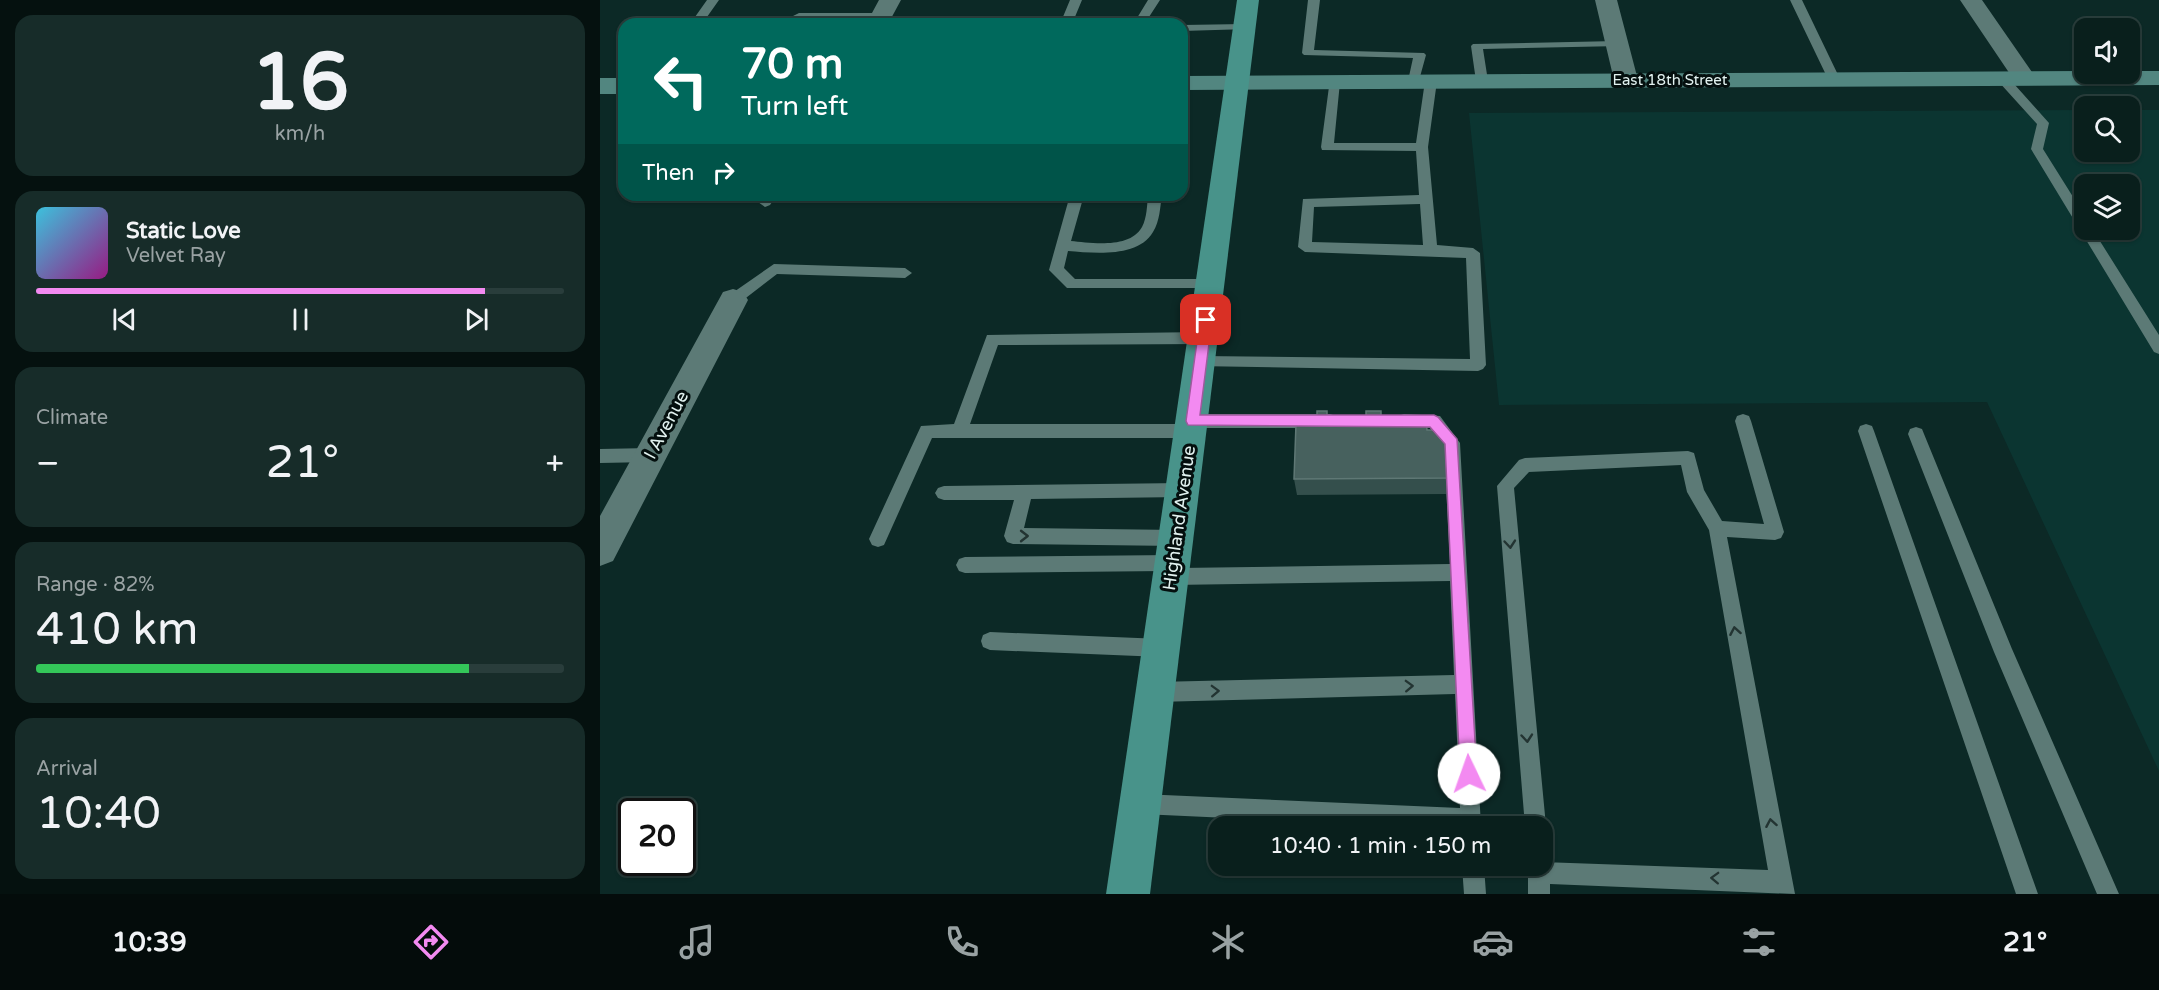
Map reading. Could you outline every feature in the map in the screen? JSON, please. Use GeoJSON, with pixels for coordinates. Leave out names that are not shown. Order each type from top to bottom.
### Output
{"type":"FeatureCollection","features":[{"type":"Feature","properties":{"kind":"main road","name":"Highland Avenue"},"geometry":{"type":"LineString","coordinates":[[1128,894],[1239,82],[1248,0]]}},
{"type":"Feature","properties":{"kind":"main road","name":"East 18th Street"},"geometry":{"type":"LineString","coordinates":[[1188,82],[2159,78]]}},
{"type":"Feature","properties":{"kind":"main road"},"geometry":{"type":"LineString","coordinates":[[600,86],[618,86]]}},
{"type":"Feature","properties":{"kind":"street"},"geometry":{"type":"LineString","coordinates":[[1606,0],[1626,80]]}},
{"type":"Feature","properties":{"kind":"street"},"geometry":{"type":"LineString","coordinates":[[1971,0],[2013,78]]}},
{"type":"Feature","properties":{"kind":"street","name":"I Avenue"},"geometry":{"type":"LineString","coordinates":[[600,550],[733,300]]}},
{"type":"Feature","properties":{"kind":"lane"},"geometry":{"type":"LineString","coordinates":[[700,18],[713,0]]}},
{"type":"Feature","properties":{"kind":"lane"},"geometry":{"type":"LineString","coordinates":[[1068,18],[1076,0]]}},
{"type":"Feature","properties":{"kind":"lane"},"geometry":{"type":"LineString","coordinates":[[1143,18],[1154,0]]}},
{"type":"Feature","properties":{"kind":"lane"},"geometry":{"type":"LineString","coordinates":[[1314,0],[1308,53],[1420,55],[1422,147],[1430,250]]}},
{"type":"Feature","properties":{"kind":"lane"},"geometry":{"type":"LineString","coordinates":[[1796,0],[1834,79]]}},
{"type":"Feature","properties":{"kind":"lane"},"geometry":{"type":"LineString","coordinates":[[800,16],[883,13]]}},
{"type":"Feature","properties":{"kind":"lane"},"geometry":{"type":"LineString","coordinates":[[1188,28],[1245,27]]}},
{"type":"Feature","properties":{"kind":"lane"},"geometry":{"type":"LineString","coordinates":[[1482,81],[1477,46],[1617,44]]}},
{"type":"Feature","properties":{"kind":"lane"},"geometry":{"type":"LineString","coordinates":[[2013,78],[2043,123],[2037,150],[2074,209]]}},
{"type":"Feature","properties":{"kind":"lane"},"geometry":{"type":"LineString","coordinates":[[1334,82],[1327,147],[1422,147]]}},
{"type":"Feature","properties":{"kind":"lane"},"geometry":{"type":"LineString","coordinates":[[960,431],[992,339],[1478,365],[1473,253],[1305,247],[1308,202],[1426,199]]}},
{"type":"Feature","properties":{"kind":"lane"},"geometry":{"type":"LineString","coordinates":[[1075,201],[1056,270],[1072,284],[1211,284]]}},
{"type":"Feature","properties":{"kind":"lane"},"geometry":{"type":"LineString","coordinates":[[1063,246],[1116,247],[1138,240],[1146,232],[1154,201]]}},
{"type":"Feature","properties":{"kind":"lane"},"geometry":{"type":"LineString","coordinates":[[2093,240],[2159,348]]}},
{"type":"Feature","properties":{"kind":"lane"},"geometry":{"type":"LineString","coordinates":[[733,300],[774,268],[904,273]]}},
{"type":"Feature","properties":{"kind":"lane"},"geometry":{"type":"LineString","coordinates":[[878,539],[927,431],[1342,421]]}},
{"type":"Feature","properties":{"kind":"lane"},"geometry":{"type":"LineString","coordinates":[[1388,421],[1434,421],[1452,443],[1471,816]]}},
{"type":"Feature","properties":{"kind":"lane"},"geometry":{"type":"LineString","coordinates":[[1717,529],[1775,532],[1743,421]]}},
{"type":"Feature","properties":{"kind":"lane"},"geometry":{"type":"LineString","coordinates":[[1866,431],[2027,894]]}},
{"type":"Feature","properties":{"kind":"lane"},"geometry":{"type":"LineString","coordinates":[[1916,434],[2004,652],[2108,894]]}},
{"type":"Feature","properties":{"kind":"lane"},"geometry":{"type":"LineString","coordinates":[[600,456],[650,456]]}},
{"type":"Feature","properties":{"kind":"lane"},"geometry":{"type":"LineString","coordinates":[[1534,816],[1504,486],[1525,465],[1688,458],[1696,492],[1717,529],[1783,887],[1539,877]]}},
{"type":"Feature","properties":{"kind":"lane"},"geometry":{"type":"LineString","coordinates":[[944,493],[1183,490]]}},
{"type":"Feature","properties":{"kind":"lane"},"geometry":{"type":"LineString","coordinates":[[1025,491],[1013,536],[1174,559]]}},
{"type":"Feature","properties":{"kind":"lane"},"geometry":{"type":"LineString","coordinates":[[965,565],[1174,559],[1459,572]]}},
{"type":"Feature","properties":{"kind":"lane"},"geometry":{"type":"LineString","coordinates":[[990,641],[1162,648]]}},
{"type":"Feature","properties":{"kind":"lane"},"geometry":{"type":"LineString","coordinates":[[1156,692],[1465,684]]}},
{"type":"Feature","properties":{"kind":"lane"},"geometry":{"type":"LineString","coordinates":[[1141,804],[1349,816]]}},
{"type":"Feature","properties":{"kind":"lane"},"geometry":{"type":"LineString","coordinates":[[1473,876],[1474,894]]}},
{"type":"Feature","properties":{"kind":"shaded area"},"geometry":{"type":"Polygon","coordinates":[[[2074,110],[2074,162],[2140,162],[2140,110],[2159,110],[2159,771],[1987,402],[1499,405],[1469,113],[2074,110]]]}},
{"type":"Feature","properties":{"kind":"building"},"geometry":{"type":"Polygon","coordinates":[[[1317,411],[1327,411],[1327,417],[1366,417],[1366,411],[1381,411],[1381,418],[1426,418],[1427,430],[1444,430],[1448,478],[1294,479],[1296,424],[1309,424],[1309,416],[1317,417],[1317,411]]]}},
{"type":"Feature","properties":{"kind":"route"},"geometry":{"type":"LineString","coordinates":[[1206,320],[1193,421],[1434,421],[1452,443],[1469,774]]}}]}
